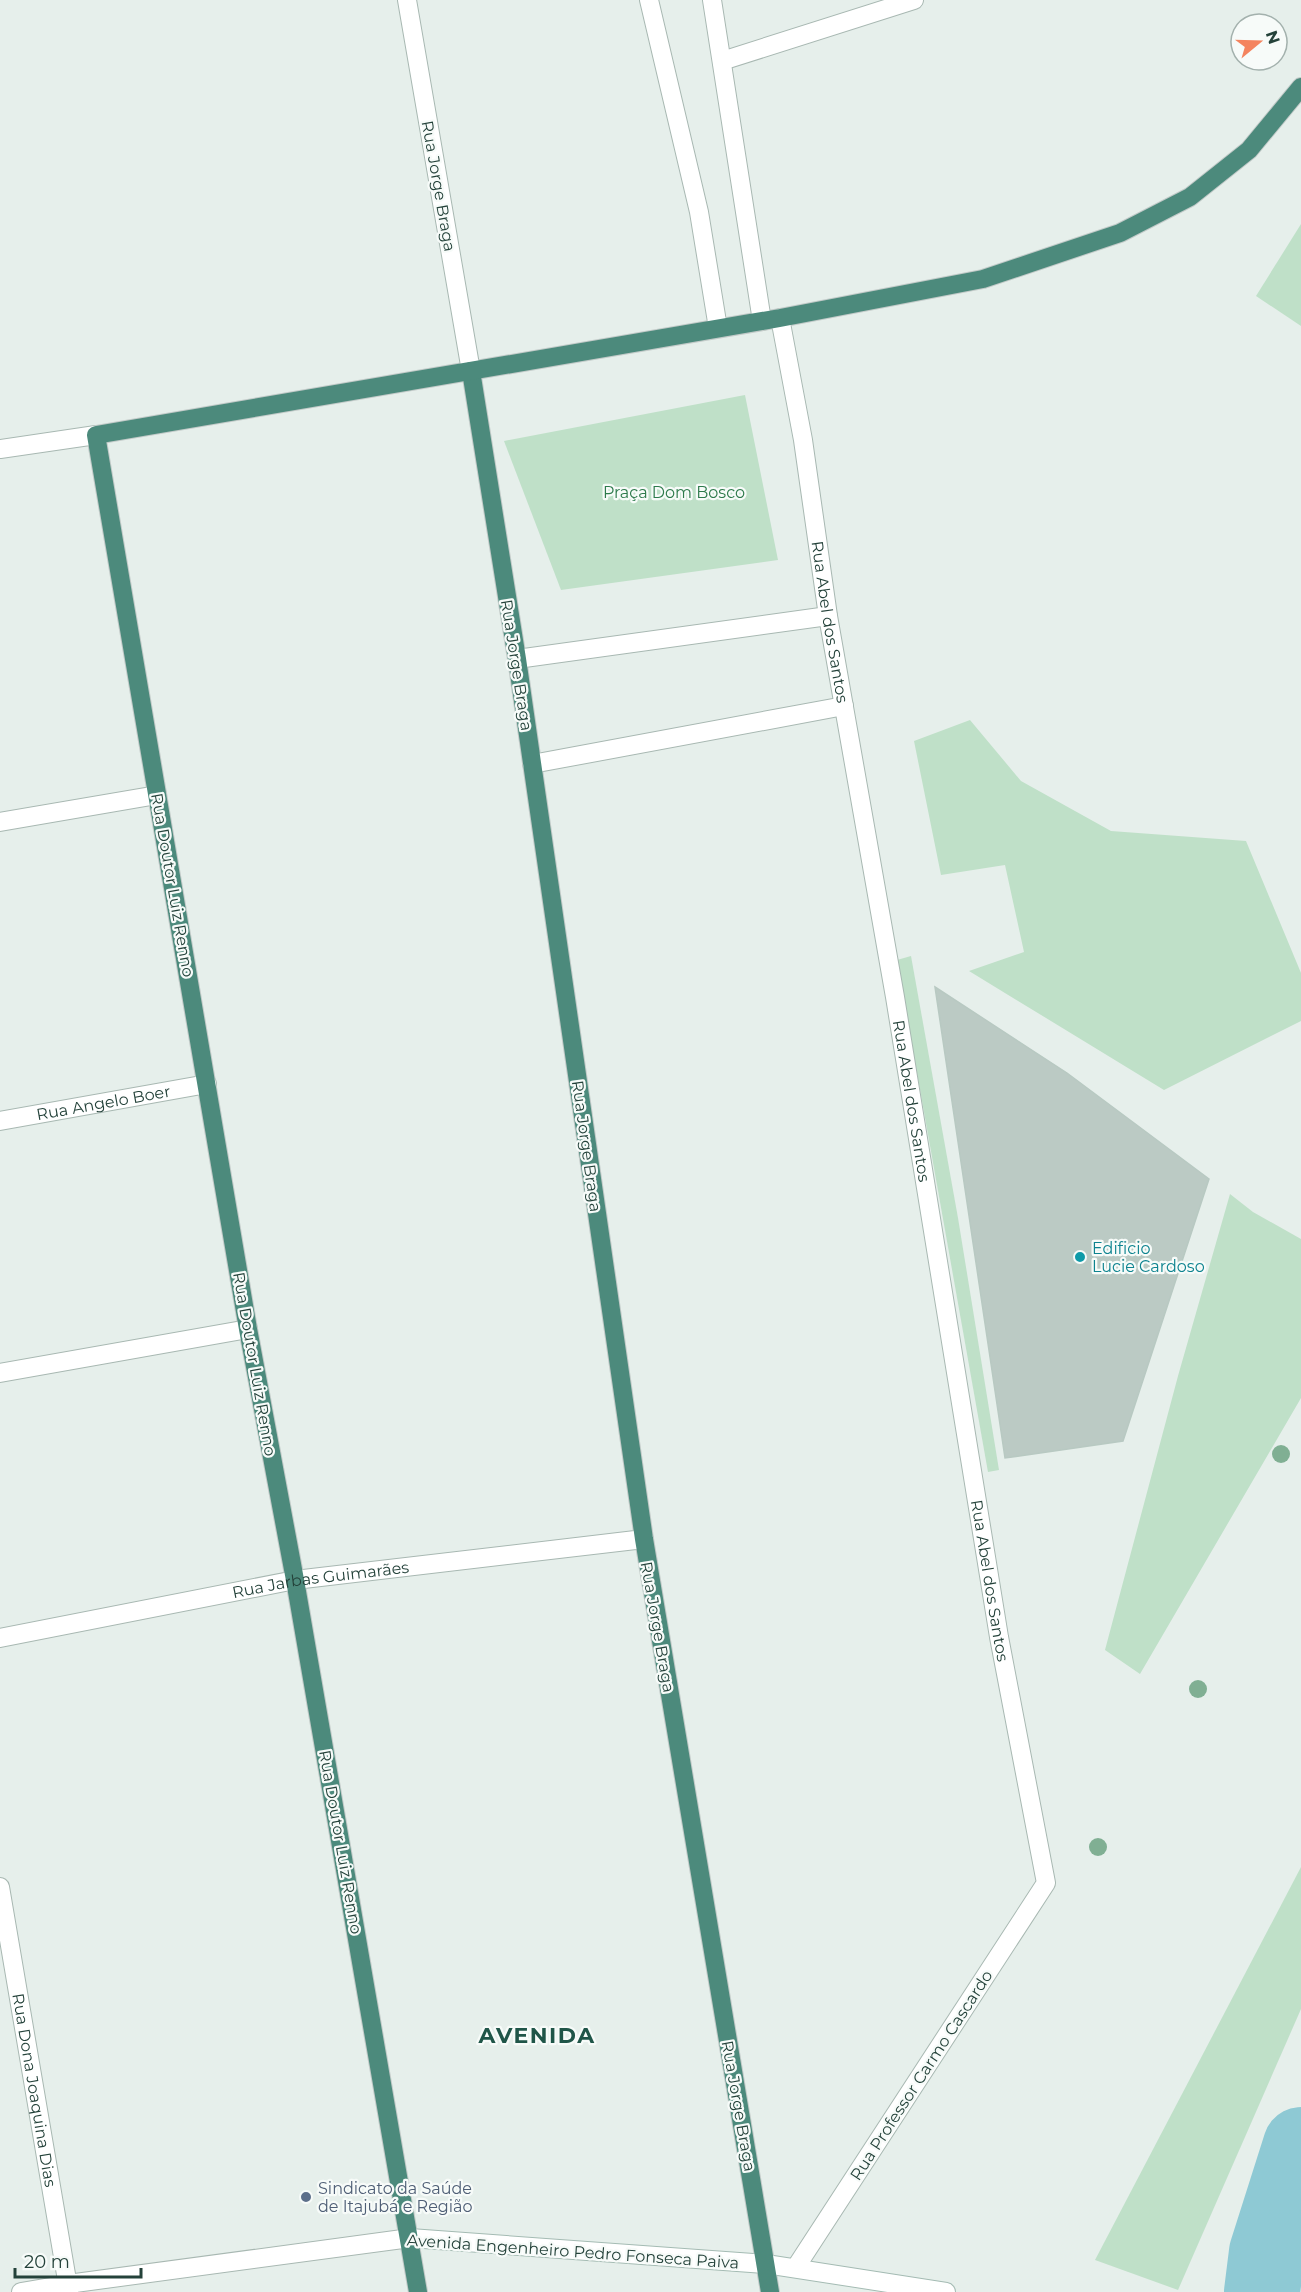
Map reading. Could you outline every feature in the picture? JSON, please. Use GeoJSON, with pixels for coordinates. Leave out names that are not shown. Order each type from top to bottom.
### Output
{"type":"FeatureCollection","features":[{"type":"Feature","properties":{"kind":"highway"},"geometry":{"type":"LineString","coordinates":[[96,435],[771,319],[983,279],[1120,232],[1190,197],[1249,150],[1301,87]]}},
{"type":"Feature","properties":{"kind":"highway","name":"Rua Jorge Braga"},"geometry":{"type":"LineString","coordinates":[[471,371],[517,659],[644,1539],[770,2292]]}},
{"type":"Feature","properties":{"kind":"highway","name":"Rua Doutor Luiz Renno"},"geometry":{"type":"LineString","coordinates":[[96,435],[248,1329],[295,1580],[418,2292]]}},
{"type":"Feature","properties":{"kind":"street","name":"Rua Jorge Braga"},"geometry":{"type":"LineString","coordinates":[[407,0],[471,371]]}},
{"type":"Feature","properties":{"kind":"street"},"geometry":{"type":"LineString","coordinates":[[649,0],[699,212],[718,328]]}},
{"type":"Feature","properties":{"kind":"street","name":"Rua Abel dos Santos"},"geometry":{"type":"LineString","coordinates":[[712,0],[771,319],[803,440],[828,616],[897,1009],[999,1637],[1046,1883]]}},
{"type":"Feature","properties":{"kind":"street"},"geometry":{"type":"LineString","coordinates":[[722,61],[914,0]]}},
{"type":"Feature","properties":{"kind":"street"},"geometry":{"type":"LineString","coordinates":[[0,449],[96,435]]}},
{"type":"Feature","properties":{"kind":"street"},"geometry":{"type":"LineString","coordinates":[[517,659],[828,616]]}},
{"type":"Feature","properties":{"kind":"street"},"geometry":{"type":"LineString","coordinates":[[532,764],[844,706]]}},
{"type":"Feature","properties":{"kind":"street"},"geometry":{"type":"LineString","coordinates":[[0,822],[157,795]]}},
{"type":"Feature","properties":{"kind":"street","name":"Rua Angelo Boer"},"geometry":{"type":"LineString","coordinates":[[0,1121],[207,1084]]}},
{"type":"Feature","properties":{"kind":"street"},"geometry":{"type":"LineString","coordinates":[[0,1373],[248,1329]]}},
{"type":"Feature","properties":{"kind":"street","name":"Rua Jarbas Guimarães"},"geometry":{"type":"LineString","coordinates":[[0,1638],[295,1580],[644,1539]]}},
{"type":"Feature","properties":{"kind":"street","name":"Rua Professor Carmo Cascardo"},"geometry":{"type":"LineString","coordinates":[[796,2267],[1046,1883]]}},
{"type":"Feature","properties":{"kind":"street","name":"Rua Dona Joaquina Dias"},"geometry":{"type":"LineString","coordinates":[[0,1887],[68,2288]]}},
{"type":"Feature","properties":{"kind":"street","name":"Avenida Engenheiro Pedro Fonseca Paiva"},"geometry":{"type":"LineString","coordinates":[[21,2292],[68,2288],[410,2238],[796,2267],[946,2292]]}},
{"type":"Feature","properties":{"kind":"green space"},"geometry":{"type":"Polygon","coordinates":[[[1301,224],[1301,326],[1256,296],[1301,224]]]}},
{"type":"Feature","properties":{"kind":"green space","name":"Praça Dom Bosco"},"geometry":{"type":"Polygon","coordinates":[[[745,395],[778,560],[561,590],[504,441],[745,395]]]}},
{"type":"Feature","properties":{"kind":"green space"},"geometry":{"type":"Polygon","coordinates":[[[970,720],[1021,781],[1111,831],[1246,841],[1301,973],[1301,1021],[1164,1090],[969,971],[1024,952],[1005,865],[941,875],[914,741],[970,720]]]}},
{"type":"Feature","properties":{"kind":"green space"},"geometry":{"type":"Polygon","coordinates":[[[911,956],[958,1218],[999,1470],[988,1472],[897,960],[911,956]]]}},
{"type":"Feature","properties":{"kind":"green space"},"geometry":{"type":"Polygon","coordinates":[[[1230,1194],[1253,1212],[1301,1239],[1301,1398],[1140,1674],[1105,1650],[1178,1376],[1230,1194]]]}},
{"type":"Feature","properties":{"kind":"green space"},"geometry":{"type":"Polygon","coordinates":[[[1301,1867],[1301,2009],[1178,2290],[1095,2260],[1301,1867]]]}},
{"type":"Feature","properties":{"kind":"building","name":"Edificio Lucie Cardoso"},"geometry":{"type":"Polygon","coordinates":[[[935,987],[1067,1073],[1209,1179],[1123,1441],[1005,1458],[935,987]]]}},
{"type":"Feature","properties":{"kind":"waterway"},"geometry":{"type":"LineString","coordinates":[[1262,2292],[1267,2252],[1301,2145]]}},
{"type":"Feature","properties":{"kind":"place","name":"Edificio Lucie Cardoso"},"geometry":{"type":"Point","coordinates":[1080,1257]}},
{"type":"Feature","properties":{"kind":"place","name":"Sindicato da Saúde de Itajubá e Região"},"geometry":{"type":"Point","coordinates":[306,2197]}},
{"type":"Feature","properties":{"kind":"district","name":"AVENIDA"},"geometry":{"type":"Point","coordinates":[537,2035]}}]}
